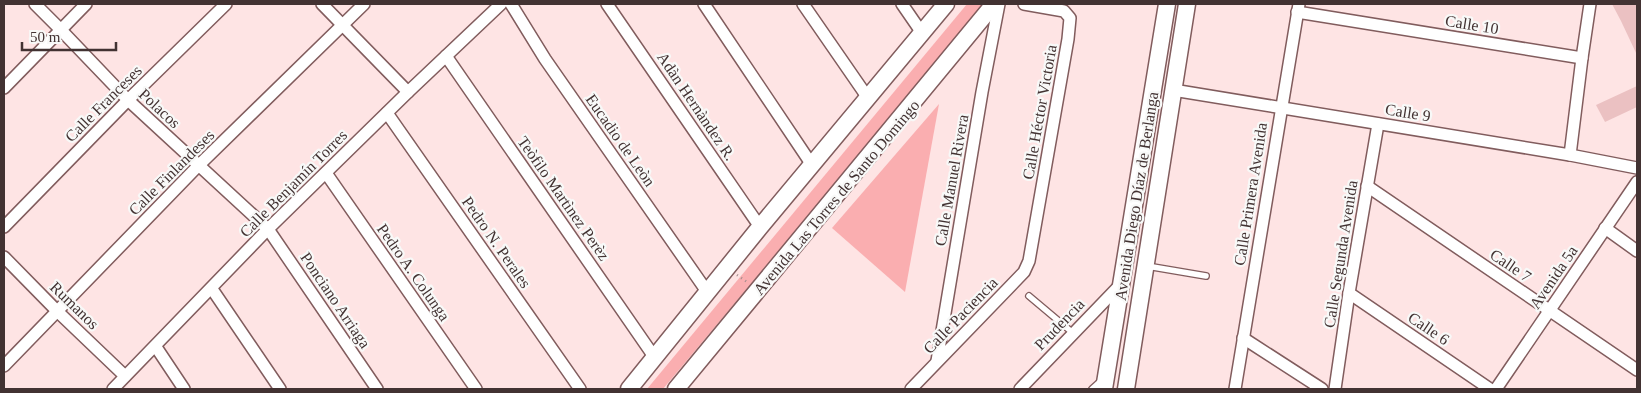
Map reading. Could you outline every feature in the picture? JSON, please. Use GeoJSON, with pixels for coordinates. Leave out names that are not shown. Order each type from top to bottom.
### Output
{"type":"FeatureCollection","features":[{"type":"Feature","properties":{"kind":"street","name":"Polacos"},"geometry":{"type":"LineString","coordinates":[[35,4],[128,100],[268,229]]}},
{"type":"Feature","properties":{"kind":"street"},"geometry":{"type":"LineString","coordinates":[[4,88],[60,28],[86,4]]}},
{"type":"Feature","properties":{"kind":"street","name":"Calle Franceses"},"geometry":{"type":"LineString","coordinates":[[4,227],[128,100],[226,4]]}},
{"type":"Feature","properties":{"kind":"street"},"geometry":{"type":"LineString","coordinates":[[322,4],[408,92]]}},
{"type":"Feature","properties":{"kind":"street","name":"Calle Finlandeses"},"geometry":{"type":"LineString","coordinates":[[4,366],[198,166],[364,4]]}},
{"type":"Feature","properties":{"kind":"street","name":"Calle Benjamín Torres"},"geometry":{"type":"LineString","coordinates":[[113,389],[156,347],[268,229],[501,4]]}},
{"type":"Feature","properties":{"kind":"street","name":"Eucadio de Leòn"},"geometry":{"type":"LineString","coordinates":[[511,4],[545,59],[708,293]]}},
{"type":"Feature","properties":{"kind":"street","name":"Adàn Hernàndez R."},"geometry":{"type":"LineString","coordinates":[[607,4],[760,227]]}},
{"type":"Feature","properties":{"kind":"street"},"geometry":{"type":"LineString","coordinates":[[704,4],[812,165]]}},
{"type":"Feature","properties":{"kind":"street"},"geometry":{"type":"LineString","coordinates":[[803,4],[868,98]]}},
{"type":"Feature","properties":{"kind":"street"},"geometry":{"type":"LineString","coordinates":[[902,4],[922,33]]}},
{"type":"Feature","properties":{"kind":"street"},"geometry":{"type":"LineString","coordinates":[[629,389],[760,227],[946,4]]}},
{"type":"Feature","properties":{"kind":"street","name":"Avenida Las Torres de Santo Domingo"},"geometry":{"type":"LineString","coordinates":[[676,389],[994,4]]}},
{"type":"Feature","properties":{"kind":"street","name":"Calle Manuel Rivera"},"geometry":{"type":"LineString","coordinates":[[936,361],[999,4]]}},
{"type":"Feature","properties":{"kind":"street","name":"Calle Héctor Victoria"},"geometry":{"type":"LineString","coordinates":[[1024,4],[1064,11],[1070,18],[1068,39],[1029,261]]}},
{"type":"Feature","properties":{"kind":"street","name":"Avenida Diego Díaz de Berlanga"},"geometry":{"type":"LineString","coordinates":[[1106,382],[1167,4]]}},
{"type":"Feature","properties":{"kind":"street","name":"Avenida Diego Díaz de Berlanga"},"geometry":{"type":"LineString","coordinates":[[1126,389],[1187,4]]}},
{"type":"Feature","properties":{"kind":"street"},"geometry":{"type":"LineString","coordinates":[[1570,155],[1590,4]]}},
{"type":"Feature","properties":{"kind":"street","name":"Calle 10"},"geometry":{"type":"LineString","coordinates":[[1298,8],[1582,58]]}},
{"type":"Feature","properties":{"kind":"street","name":"Calle Primera Avenida"},"geometry":{"type":"LineString","coordinates":[[1235,389],[1298,8]]}},
{"type":"Feature","properties":{"kind":"street","name":"Teòfilo Martìnez Perèz"},"geometry":{"type":"LineString","coordinates":[[446,56],[655,358]]}},
{"type":"Feature","properties":{"kind":"street","name":"Calle 9"},"geometry":{"type":"LineString","coordinates":[[1174,90],[1570,155],[1637,168]]}},
{"type":"Feature","properties":{"kind":"street","name":"Pedro N. Perales"},"geometry":{"type":"LineString","coordinates":[[387,113],[580,389]]}},
{"type":"Feature","properties":{"kind":"street","name":"Calle Segunda Avenida"},"geometry":{"type":"LineString","coordinates":[[1335,389],[1349,293],[1378,124]]}},
{"type":"Feature","properties":{"kind":"street","name":"Pedro A. Colunga"},"geometry":{"type":"LineString","coordinates":[[326,173],[476,389]]}},
{"type":"Feature","properties":{"kind":"street","name":"Avenida 5a"},"geometry":{"type":"LineString","coordinates":[[1496,389],[1551,311],[1637,182]]}},
{"type":"Feature","properties":{"kind":"street","name":"Calle 7"},"geometry":{"type":"LineString","coordinates":[[1367,186],[1637,370]]}},
{"type":"Feature","properties":{"kind":"street"},"geometry":{"type":"LineString","coordinates":[[1605,228],[1637,251]]}},
{"type":"Feature","properties":{"kind":"street","name":"Ponciano Arriaga"},"geometry":{"type":"LineString","coordinates":[[268,229],[377,389]]}},
{"type":"Feature","properties":{"kind":"street","name":"Rumanos"},"geometry":{"type":"LineString","coordinates":[[4,257],[125,376]]}},
{"type":"Feature","properties":{"kind":"street","name":"Calle Paciencia"},"geometry":{"type":"LineString","coordinates":[[911,389],[1024,272],[1029,261]]}},
{"type":"Feature","properties":{"kind":"street","name":"Prudencia"},"geometry":{"type":"LineString","coordinates":[[1020,389],[1122,282]]}},
{"type":"Feature","properties":{"kind":"street"},"geometry":{"type":"LineString","coordinates":[[212,289],[280,389]]}},
{"type":"Feature","properties":{"kind":"street","name":"Calle 6"},"geometry":{"type":"LineString","coordinates":[[1349,293],[1490,389]]}},
{"type":"Feature","properties":{"kind":"street"},"geometry":{"type":"LineString","coordinates":[[1243,338],[1322,389]]}},
{"type":"Feature","properties":{"kind":"street"},"geometry":{"type":"LineString","coordinates":[[156,347],[184,389]]}},
{"type":"Feature","properties":{"kind":"lane"},"geometry":{"type":"LineString","coordinates":[[1146,266],[1206,276]]}},
{"type":"Feature","properties":{"kind":"lane"},"geometry":{"type":"LineString","coordinates":[[1029,296],[1073,333]]}},
{"type":"Feature","properties":{"kind":"lane"},"geometry":{"type":"LineString","coordinates":[[1092,389],[1106,382]]}},
{"type":"Feature","properties":{"kind":"path"},"geometry":{"type":"LineString","coordinates":[[728,268],[757,291]]}},
{"type":"Feature","properties":{"kind":"shaded area"},"geometry":{"type":"Polygon","coordinates":[[[967,4],[985,4],[663,389],[647,389],[967,4]]]}},
{"type":"Feature","properties":{"kind":"shaded area"},"geometry":{"type":"Polygon","coordinates":[[[939,104],[905,292],[832,228],[939,104]]]}},
{"type":"Feature","properties":{"kind":"building"},"geometry":{"type":"Polygon","coordinates":[[[1612,4],[1637,4],[1637,55],[1621,21],[1612,4]]]}},
{"type":"Feature","properties":{"kind":"building"},"geometry":{"type":"Polygon","coordinates":[[[1637,86],[1637,107],[1605,122],[1596,105],[1637,86]]]}}]}
